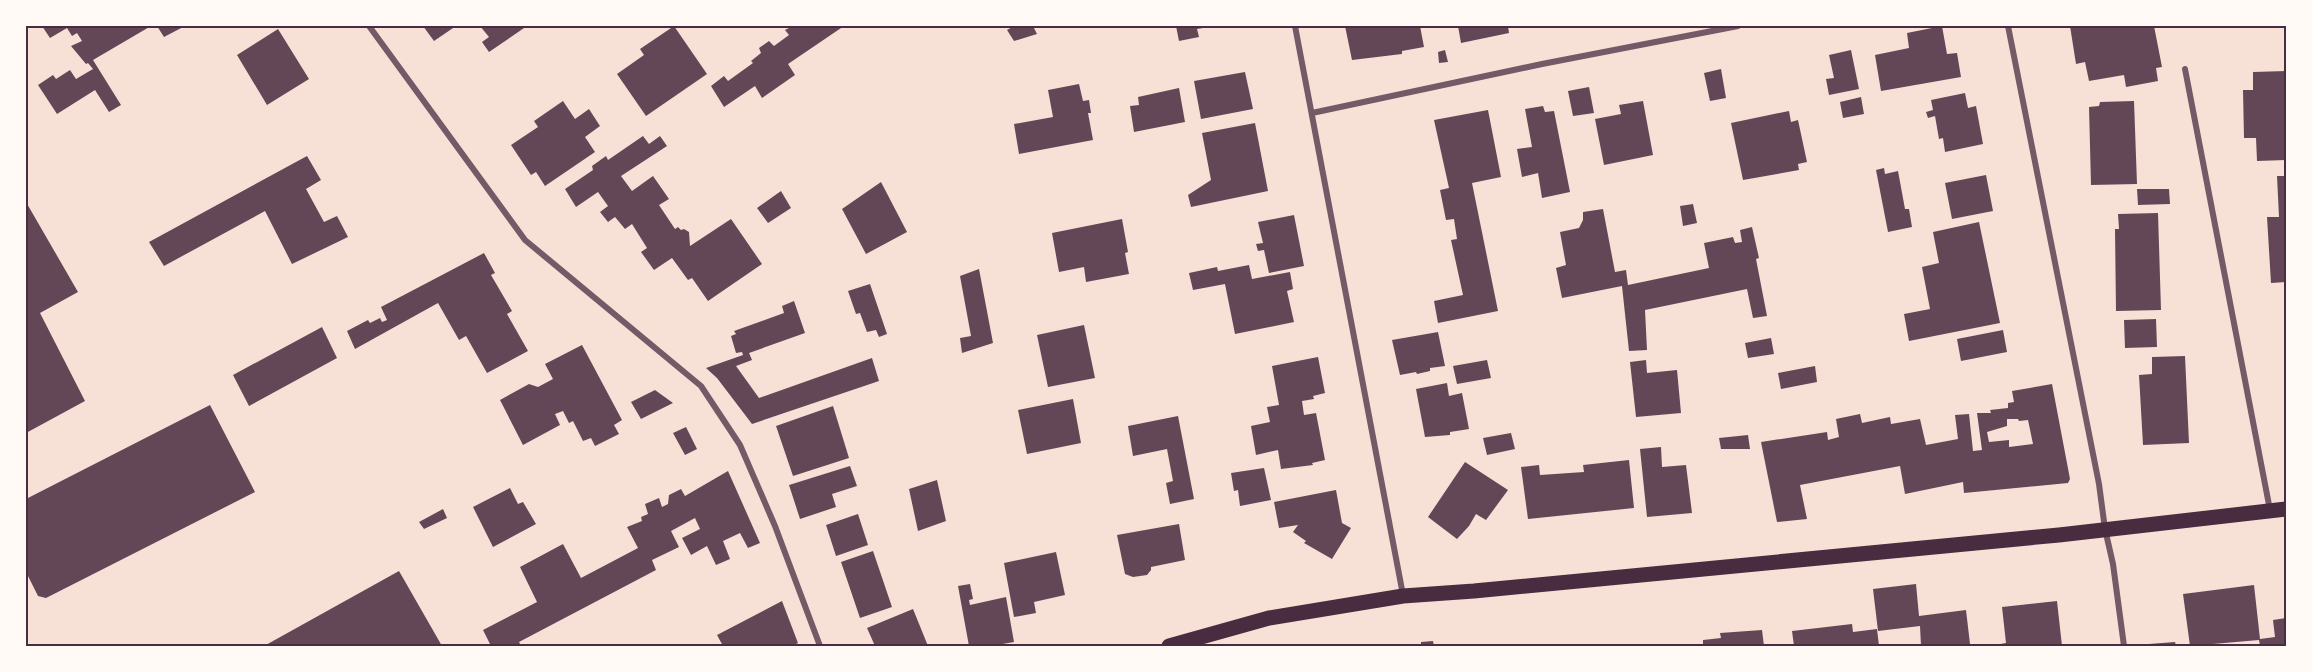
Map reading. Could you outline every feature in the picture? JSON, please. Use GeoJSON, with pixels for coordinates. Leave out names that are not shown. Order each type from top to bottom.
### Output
{"type":"FeatureCollection","features":[{"type":"Feature","properties":{"kind":"main road"},"geometry":{"type":"LineString","coordinates":[[1169,646],[1269,618],[1403,596],[2105,529],[2286,509]]}},
{"type":"Feature","properties":{"kind":"street"},"geometry":{"type":"LineString","coordinates":[[369,26],[525,240],[701,386],[740,445],[775,526],[820,646]]}},
{"type":"Feature","properties":{"kind":"street"},"geometry":{"type":"LineString","coordinates":[[1295,26],[1403,596]]}},
{"type":"Feature","properties":{"kind":"street"},"geometry":{"type":"LineString","coordinates":[[1312,113],[1531,66],[1738,26]]}},
{"type":"Feature","properties":{"kind":"street"},"geometry":{"type":"LineString","coordinates":[[2008,26],[2099,484],[2124,646]]}},
{"type":"Feature","properties":{"kind":"street"},"geometry":{"type":"LineString","coordinates":[[2185,69],[2270,511]]}},
{"type":"Feature","properties":{"kind":"building"},"geometry":{"type":"Polygon","coordinates":[[[42,26],[151,26],[93,60],[121,105],[109,112],[95,90],[57,114],[38,85],[53,75],[56,79],[70,70],[76,79],[93,69],[71,46],[82,41],[77,33],[72,36],[67,28],[50,38],[42,26]]]}},
{"type":"Feature","properties":{"kind":"building"},"geometry":{"type":"Polygon","coordinates":[[[157,26],[185,26],[164,37],[157,26]]]}},
{"type":"Feature","properties":{"kind":"building"},"geometry":{"type":"Polygon","coordinates":[[[423,26],[456,26],[434,41],[423,26]]]}},
{"type":"Feature","properties":{"kind":"building"},"geometry":{"type":"Polygon","coordinates":[[[480,26],[527,26],[489,52],[482,42],[489,37],[480,26]]]}},
{"type":"Feature","properties":{"kind":"building"},"geometry":{"type":"Polygon","coordinates":[[[674,26],[707,74],[646,116],[617,74],[644,55],[640,49],[674,26]]]}},
{"type":"Feature","properties":{"kind":"building"},"geometry":{"type":"Polygon","coordinates":[[[793,26],[844,26],[788,64],[795,75],[762,98],[755,86],[724,107],[711,86],[724,76],[728,81],[753,63],[751,61],[761,53],[759,48],[769,41],[774,46],[789,35],[785,30],[793,26]]]}},
{"type":"Feature","properties":{"kind":"building"},"geometry":{"type":"Polygon","coordinates":[[[1014,26],[1033,26],[1037,34],[1014,41],[1007,30],[1014,26]]]}},
{"type":"Feature","properties":{"kind":"building"},"geometry":{"type":"Polygon","coordinates":[[[1176,26],[1209,27],[1197,29],[1199,37],[1179,41],[1176,26]]]}},
{"type":"Feature","properties":{"kind":"building"},"geometry":{"type":"Polygon","coordinates":[[[1345,26],[1420,26],[1424,47],[1402,51],[1402,54],[1352,60],[1345,26]]]}},
{"type":"Feature","properties":{"kind":"building"},"geometry":{"type":"Polygon","coordinates":[[[1458,26],[1508,26],[1509,33],[1461,43],[1458,26]]]}},
{"type":"Feature","properties":{"kind":"building"},"geometry":{"type":"Polygon","coordinates":[[[1942,26],[1947,54],[1957,53],[1961,77],[1881,91],[1875,55],[1909,48],[1907,33],[1942,26]]]}},
{"type":"Feature","properties":{"kind":"building"},"geometry":{"type":"Polygon","coordinates":[[[2070,26],[2154,26],[2162,67],[2156,68],[2158,81],[2126,87],[2124,75],[2089,81],[2085,62],[2076,64],[2070,26]]]}},
{"type":"Feature","properties":{"kind":"building"},"geometry":{"type":"Polygon","coordinates":[[[278,29],[309,79],[267,105],[237,55],[278,29]]]}},
{"type":"Feature","properties":{"kind":"building"},"geometry":{"type":"Polygon","coordinates":[[[1445,50],[1448,62],[1439,63],[1438,52],[1445,50]]]}},
{"type":"Feature","properties":{"kind":"building"},"geometry":{"type":"Polygon","coordinates":[[[1851,50],[1859,89],[1829,95],[1826,79],[1834,78],[1829,55],[1851,50]]]}},
{"type":"Feature","properties":{"kind":"building"},"geometry":{"type":"Polygon","coordinates":[[[1721,69],[1726,98],[1710,101],[1704,73],[1721,69]]]}},
{"type":"Feature","properties":{"kind":"building"},"geometry":{"type":"Polygon","coordinates":[[[2286,71],[2286,160],[2257,161],[2256,138],[2244,138],[2243,90],[2253,90],[2253,72],[2286,71]]]}},
{"type":"Feature","properties":{"kind":"building"},"geometry":{"type":"Polygon","coordinates":[[[1245,72],[1253,109],[1201,119],[1194,81],[1245,72]]]}},
{"type":"Feature","properties":{"kind":"building"},"geometry":{"type":"Polygon","coordinates":[[[1079,84],[1083,101],[1089,100],[1091,113],[1088,113],[1093,140],[1019,154],[1014,124],[1053,117],[1048,90],[1079,84]]]}},
{"type":"Feature","properties":{"kind":"building"},"geometry":{"type":"Polygon","coordinates":[[[1589,87],[1594,113],[1573,116],[1568,91],[1589,87]]]}},
{"type":"Feature","properties":{"kind":"building"},"geometry":{"type":"Polygon","coordinates":[[[1179,88],[1185,122],[1134,132],[1130,106],[1139,105],[1138,97],[1179,88]]]}},
{"type":"Feature","properties":{"kind":"building"},"geometry":{"type":"Polygon","coordinates":[[[1965,93],[1968,108],[1976,106],[1983,144],[1945,152],[1943,138],[1939,139],[1935,116],[1928,118],[1926,112],[1933,110],[1931,100],[1965,93]]]}},
{"type":"Feature","properties":{"kind":"building"},"geometry":{"type":"Polygon","coordinates":[[[1861,97],[1864,114],[1843,118],[1840,102],[1861,97]]]}},
{"type":"Feature","properties":{"kind":"building"},"geometry":{"type":"Polygon","coordinates":[[[563,101],[575,119],[589,109],[600,126],[585,137],[595,152],[545,186],[536,172],[531,175],[511,145],[538,127],[534,121],[563,101]]]}},
{"type":"Feature","properties":{"kind":"building"},"geometry":{"type":"Polygon","coordinates":[[[1643,101],[1653,155],[1604,165],[1595,119],[1621,114],[1619,105],[1643,101]]]}},
{"type":"Feature","properties":{"kind":"building"},"geometry":{"type":"Polygon","coordinates":[[[2134,101],[2137,184],[2091,185],[2089,107],[2099,106],[2100,102],[2134,101]]]}},
{"type":"Feature","properties":{"kind":"building"},"geometry":{"type":"Polygon","coordinates":[[[1543,106],[1545,112],[1554,111],[1570,192],[1542,198],[1538,173],[1522,177],[1517,149],[1532,147],[1525,109],[1543,106]]]}},
{"type":"Feature","properties":{"kind":"building"},"geometry":{"type":"Polygon","coordinates":[[[1488,110],[1501,177],[1472,183],[1498,311],[1438,323],[1434,301],[1463,295],[1451,240],[1457,239],[1454,219],[1446,220],[1440,190],[1449,188],[1434,120],[1488,110]]]}},
{"type":"Feature","properties":{"kind":"building"},"geometry":{"type":"Polygon","coordinates":[[[1789,111],[1791,122],[1798,120],[1807,162],[1798,164],[1799,170],[1743,180],[1731,123],[1789,111]]]}},
{"type":"Feature","properties":{"kind":"building"},"geometry":{"type":"Polygon","coordinates":[[[1255,123],[1268,191],[1191,207],[1188,195],[1211,180],[1202,133],[1255,123]]]}},
{"type":"Feature","properties":{"kind":"building"},"geometry":{"type":"Polygon","coordinates":[[[643,136],[649,144],[660,136],[667,146],[621,176],[632,191],[653,176],[669,199],[659,205],[675,229],[678,227],[689,232],[690,246],[731,219],[762,264],[708,301],[692,278],[688,280],[672,258],[654,270],[641,252],[647,248],[632,224],[625,229],[615,217],[608,222],[600,212],[608,206],[598,192],[576,207],[565,189],[593,170],[592,166],[606,156],[608,160],[643,136]]]}},
{"type":"Feature","properties":{"kind":"building"},"geometry":{"type":"Polygon","coordinates":[[[307,156],[321,180],[306,189],[324,222],[337,216],[348,237],[292,264],[265,211],[164,266],[149,242],[307,156]]]}},
{"type":"Feature","properties":{"kind":"building"},"geometry":{"type":"Polygon","coordinates":[[[1884,168],[1885,174],[1898,171],[1905,209],[1909,209],[1912,227],[1888,232],[1876,170],[1884,168]]]}},
{"type":"Feature","properties":{"kind":"building"},"geometry":{"type":"Polygon","coordinates":[[[1986,175],[1993,211],[1952,219],[1945,183],[1986,175]]]}},
{"type":"Feature","properties":{"kind":"building"},"geometry":{"type":"Polygon","coordinates":[[[2277,176],[2286,176],[2286,282],[2271,283],[2267,217],[2279,217],[2277,176]]]}},
{"type":"Feature","properties":{"kind":"building"},"geometry":{"type":"Polygon","coordinates":[[[881,182],[907,232],[866,254],[842,209],[881,182]]]}},
{"type":"Feature","properties":{"kind":"building"},"geometry":{"type":"Polygon","coordinates":[[[2137,189],[2169,189],[2170,204],[2138,205],[2137,189]]]}},
{"type":"Feature","properties":{"kind":"building"},"geometry":{"type":"Polygon","coordinates":[[[781,191],[791,208],[768,223],[757,208],[781,191]]]}},
{"type":"Feature","properties":{"kind":"building"},"geometry":{"type":"Polygon","coordinates":[[[26,202],[78,292],[40,313],[85,401],[26,433],[26,202]]]}},
{"type":"Feature","properties":{"kind":"building"},"geometry":{"type":"Polygon","coordinates":[[[1693,204],[1697,223],[1683,226],[1680,206],[1693,204]]]}},
{"type":"Feature","properties":{"kind":"building"},"geometry":{"type":"Polygon","coordinates":[[[1603,209],[1615,272],[1626,270],[1628,285],[1709,268],[1704,243],[1733,237],[1735,243],[1742,242],[1740,230],[1752,227],[1767,316],[1753,318],[1747,289],[1645,310],[1647,350],[1629,351],[1622,286],[1562,298],[1556,268],[1566,265],[1560,232],[1579,228],[1583,220],[1583,212],[1603,209]]]}},
{"type":"Feature","properties":{"kind":"building"},"geometry":{"type":"Polygon","coordinates":[[[2158,213],[2161,310],[2116,311],[2115,229],[2119,229],[2118,214],[2158,213]]]}},
{"type":"Feature","properties":{"kind":"building"},"geometry":{"type":"Polygon","coordinates":[[[1294,215],[1304,266],[1269,273],[1264,250],[1258,251],[1256,244],[1263,243],[1258,222],[1294,215]]]}},
{"type":"Feature","properties":{"kind":"building"},"geometry":{"type":"Polygon","coordinates":[[[1122,219],[1129,274],[1086,282],[1084,267],[1059,272],[1052,233],[1122,219]]]}},
{"type":"Feature","properties":{"kind":"building"},"geometry":{"type":"Polygon","coordinates":[[[1979,222],[2000,323],[1909,341],[1904,314],[1930,309],[1922,267],[1939,263],[1933,232],[1979,222]]]}},
{"type":"Feature","properties":{"kind":"building"},"geometry":{"type":"Polygon","coordinates":[[[484,253],[495,273],[491,275],[512,311],[507,314],[528,351],[487,373],[466,336],[459,340],[438,303],[355,349],[347,331],[368,320],[370,323],[380,318],[382,322],[387,320],[381,307],[484,253]]]}},
{"type":"Feature","properties":{"kind":"building"},"geometry":{"type":"Polygon","coordinates":[[[1249,265],[1252,279],[1290,272],[1293,289],[1287,291],[1294,322],[1235,334],[1225,284],[1193,290],[1189,273],[1217,267],[1218,271],[1249,265]]]}},
{"type":"Feature","properties":{"kind":"building"},"geometry":{"type":"Polygon","coordinates":[[[979,269],[993,343],[962,353],[960,338],[971,336],[960,276],[979,269]]]}},
{"type":"Feature","properties":{"kind":"building"},"geometry":{"type":"Polygon","coordinates":[[[870,284],[887,334],[879,337],[876,330],[867,332],[860,313],[856,314],[848,291],[870,284]]]}},
{"type":"Feature","properties":{"kind":"building"},"geometry":{"type":"Polygon","coordinates":[[[794,301],[805,333],[749,353],[752,360],[736,366],[759,398],[872,358],[879,381],[752,424],[717,378],[706,368],[743,355],[742,352],[736,353],[731,336],[736,334],[734,331],[784,313],[782,306],[794,301]]]}},
{"type":"Feature","properties":{"kind":"building"},"geometry":{"type":"Polygon","coordinates":[[[2156,319],[2157,347],[2125,348],[2124,320],[2156,319]]]}},
{"type":"Feature","properties":{"kind":"building"},"geometry":{"type":"Polygon","coordinates":[[[1084,325],[1095,378],[1048,387],[1037,335],[1084,325]]]}},
{"type":"Feature","properties":{"kind":"building"},"geometry":{"type":"Polygon","coordinates":[[[322,327],[337,358],[249,406],[233,375],[322,327]]]}},
{"type":"Feature","properties":{"kind":"building"},"geometry":{"type":"Polygon","coordinates":[[[2003,330],[2007,352],[1961,361],[1957,339],[2003,330]]]}},
{"type":"Feature","properties":{"kind":"building"},"geometry":{"type":"Polygon","coordinates":[[[1438,332],[1445,366],[1430,368],[1430,371],[1417,374],[1416,372],[1400,375],[1392,340],[1438,332]]]}},
{"type":"Feature","properties":{"kind":"building"},"geometry":{"type":"Polygon","coordinates":[[[1771,338],[1774,354],[1748,358],[1745,343],[1771,338]]]}},
{"type":"Feature","properties":{"kind":"building"},"geometry":{"type":"Polygon","coordinates":[[[582,345],[622,420],[614,425],[619,434],[595,446],[591,438],[583,441],[573,421],[569,423],[563,411],[555,414],[560,425],[523,445],[500,400],[529,384],[538,387],[553,379],[545,364],[582,345]]]}},
{"type":"Feature","properties":{"kind":"building"},"geometry":{"type":"Polygon","coordinates":[[[2185,356],[2189,443],[2143,445],[2139,375],[2152,374],[2152,357],[2185,356]]]}},
{"type":"Feature","properties":{"kind":"building"},"geometry":{"type":"Polygon","coordinates":[[[1318,357],[1325,393],[1313,396],[1314,399],[1302,401],[1304,415],[1316,413],[1325,460],[1312,463],[1313,465],[1281,469],[1278,450],[1256,455],[1251,426],[1270,422],[1267,407],[1279,405],[1272,366],[1318,357]]]}},
{"type":"Feature","properties":{"kind":"building"},"geometry":{"type":"Polygon","coordinates":[[[1487,360],[1491,378],[1457,384],[1453,366],[1487,360]]]}},
{"type":"Feature","properties":{"kind":"building"},"geometry":{"type":"Polygon","coordinates":[[[1646,360],[1647,373],[1677,370],[1681,413],[1636,417],[1630,362],[1646,360]]]}},
{"type":"Feature","properties":{"kind":"building"},"geometry":{"type":"Polygon","coordinates":[[[1815,366],[1817,382],[1781,389],[1778,373],[1815,366]]]}},
{"type":"Feature","properties":{"kind":"building"},"geometry":{"type":"Polygon","coordinates":[[[1447,383],[1449,396],[1462,393],[1469,429],[1450,432],[1450,435],[1425,437],[1416,389],[1447,383]]]}},
{"type":"Feature","properties":{"kind":"building"},"geometry":{"type":"Polygon","coordinates":[[[2052,384],[2070,479],[2068,483],[1964,493],[1963,482],[1905,494],[1900,466],[1800,485],[1807,519],[1777,522],[1761,442],[1827,432],[1828,440],[1839,437],[1836,419],[1860,414],[1862,423],[1890,417],[1891,424],[1920,419],[1926,445],[1958,439],[1955,415],[1969,414],[1973,451],[1982,450],[1977,413],[1991,413],[1990,410],[2008,408],[2008,403],[2014,402],[2012,391],[2052,384]],[[2007,419],[2007,426],[1987,432],[1989,442],[2009,440],[2009,447],[2033,444],[2028,420],[2019,421],[2018,419],[2007,419]]]}},
{"type":"Feature","properties":{"kind":"building"},"geometry":{"type":"Polygon","coordinates":[[[655,390],[673,403],[641,419],[631,402],[655,390]]]}},
{"type":"Feature","properties":{"kind":"building"},"geometry":{"type":"Polygon","coordinates":[[[1073,399],[1081,443],[1027,454],[1018,410],[1073,399]]]}},
{"type":"Feature","properties":{"kind":"building"},"geometry":{"type":"Polygon","coordinates":[[[210,405],[255,492],[46,598],[38,596],[26,572],[26,499],[210,405]]]}},
{"type":"Feature","properties":{"kind":"building"},"geometry":{"type":"Polygon","coordinates":[[[833,406],[849,458],[793,476],[776,426],[833,406]]]}},
{"type":"Feature","properties":{"kind":"building"},"geometry":{"type":"Polygon","coordinates":[[[1178,416],[1194,499],[1170,504],[1166,483],[1173,481],[1167,449],[1133,456],[1128,426],[1178,416]]]}},
{"type":"Feature","properties":{"kind":"building"},"geometry":{"type":"Polygon","coordinates":[[[686,427],[697,449],[685,455],[673,433],[686,427]]]}},
{"type":"Feature","properties":{"kind":"building"},"geometry":{"type":"Polygon","coordinates":[[[1511,433],[1515,449],[1487,455],[1483,438],[1511,433]]]}},
{"type":"Feature","properties":{"kind":"building"},"geometry":{"type":"Polygon","coordinates":[[[1748,435],[1750,449],[1721,449],[1719,438],[1748,435]]]}},
{"type":"Feature","properties":{"kind":"building"},"geometry":{"type":"Polygon","coordinates":[[[1661,447],[1662,467],[1686,465],[1692,513],[1647,517],[1640,449],[1661,447]]]}},
{"type":"Feature","properties":{"kind":"building"},"geometry":{"type":"Polygon","coordinates":[[[1629,460],[1634,508],[1528,519],[1521,467],[1539,465],[1540,475],[1584,472],[1583,465],[1629,460]]]}},
{"type":"Feature","properties":{"kind":"building"},"geometry":{"type":"Polygon","coordinates":[[[1465,462],[1508,490],[1486,520],[1476,514],[1457,539],[1428,517],[1465,462]]]}},
{"type":"Feature","properties":{"kind":"building"},"geometry":{"type":"Polygon","coordinates":[[[850,466],[857,486],[832,494],[836,507],[800,519],[789,485],[850,466]]]}},
{"type":"Feature","properties":{"kind":"building"},"geometry":{"type":"Polygon","coordinates":[[[1264,468],[1271,500],[1240,506],[1238,490],[1234,491],[1231,473],[1264,468]]]}},
{"type":"Feature","properties":{"kind":"building"},"geometry":{"type":"Polygon","coordinates":[[[728,471],[760,543],[748,548],[740,533],[723,541],[730,559],[716,565],[707,546],[691,555],[682,538],[700,529],[695,518],[671,531],[679,547],[652,560],[656,570],[519,642],[521,646],[491,646],[483,630],[537,602],[520,567],[563,544],[581,578],[638,548],[627,527],[642,521],[641,517],[648,514],[645,504],[659,498],[662,507],[668,504],[669,495],[681,489],[685,496],[728,471]]]}},
{"type":"Feature","properties":{"kind":"building"},"geometry":{"type":"Polygon","coordinates":[[[937,480],[946,521],[918,531],[909,489],[937,480]]]}},
{"type":"Feature","properties":{"kind":"building"},"geometry":{"type":"Polygon","coordinates":[[[510,488],[518,504],[523,502],[536,524],[493,547],[473,507],[510,488]]]}},
{"type":"Feature","properties":{"kind":"building"},"geometry":{"type":"Polygon","coordinates":[[[1336,490],[1342,523],[1351,528],[1332,559],[1304,543],[1306,541],[1293,532],[1298,525],[1279,528],[1274,502],[1336,490]]]}},
{"type":"Feature","properties":{"kind":"building"},"geometry":{"type":"Polygon","coordinates":[[[443,509],[447,518],[424,529],[419,522],[443,509]]]}},
{"type":"Feature","properties":{"kind":"building"},"geometry":{"type":"Polygon","coordinates":[[[858,514],[868,545],[836,556],[826,525],[858,514]]]}},
{"type":"Feature","properties":{"kind":"building"},"geometry":{"type":"Polygon","coordinates":[[[1179,524],[1185,560],[1151,567],[1147,575],[1133,577],[1125,574],[1117,535],[1179,524]]]}},
{"type":"Feature","properties":{"kind":"building"},"geometry":{"type":"Polygon","coordinates":[[[873,551],[892,607],[860,618],[841,562],[873,551]]]}},
{"type":"Feature","properties":{"kind":"building"},"geometry":{"type":"Polygon","coordinates":[[[1056,552],[1065,595],[1034,602],[1036,613],[1014,617],[1004,563],[1056,552]]]}},
{"type":"Feature","properties":{"kind":"building"},"geometry":{"type":"Polygon","coordinates":[[[399,571],[442,646],[264,646],[399,571]]]}},
{"type":"Feature","properties":{"kind":"building"},"geometry":{"type":"Polygon","coordinates":[[[970,584],[973,599],[969,600],[970,605],[1006,597],[1014,642],[991,646],[969,646],[958,586],[970,584]]]}},
{"type":"Feature","properties":{"kind":"building"},"geometry":{"type":"Polygon","coordinates":[[[1916,584],[1919,616],[1966,610],[1970,644],[1921,646],[1920,626],[1878,631],[1873,589],[1916,584]]]}},
{"type":"Feature","properties":{"kind":"building"},"geometry":{"type":"Polygon","coordinates":[[[2254,585],[2260,639],[2275,637],[2273,620],[2286,618],[2286,646],[2260,646],[2259,640],[2190,646],[2183,594],[2254,585]]]}},
{"type":"Feature","properties":{"kind":"building"},"geometry":{"type":"Polygon","coordinates":[[[782,601],[798,643],[792,646],[723,646],[717,635],[782,601]]]}},
{"type":"Feature","properties":{"kind":"building"},"geometry":{"type":"Polygon","coordinates":[[[2057,601],[2062,646],[1989,646],[2006,643],[2002,607],[2057,601]]]}},
{"type":"Feature","properties":{"kind":"building"},"geometry":{"type":"Polygon","coordinates":[[[913,609],[928,646],[875,646],[867,628],[913,609]]]}},
{"type":"Feature","properties":{"kind":"building"},"geometry":{"type":"Polygon","coordinates":[[[1852,624],[1853,632],[1877,629],[1879,646],[1794,646],[1792,631],[1852,624]]]}},
{"type":"Feature","properties":{"kind":"building"},"geometry":{"type":"Polygon","coordinates":[[[1762,630],[1764,646],[1703,646],[1703,640],[1721,638],[1720,633],[1762,630]]]}},
{"type":"Feature","properties":{"kind":"building"},"geometry":{"type":"Polygon","coordinates":[[[1433,641],[1434,646],[1421,646],[1421,642],[1433,641]]]}},
{"type":"Feature","properties":{"kind":"building"},"geometry":{"type":"Polygon","coordinates":[[[2175,642],[2176,646],[2149,646],[2149,644],[2175,642]]]}}]}
